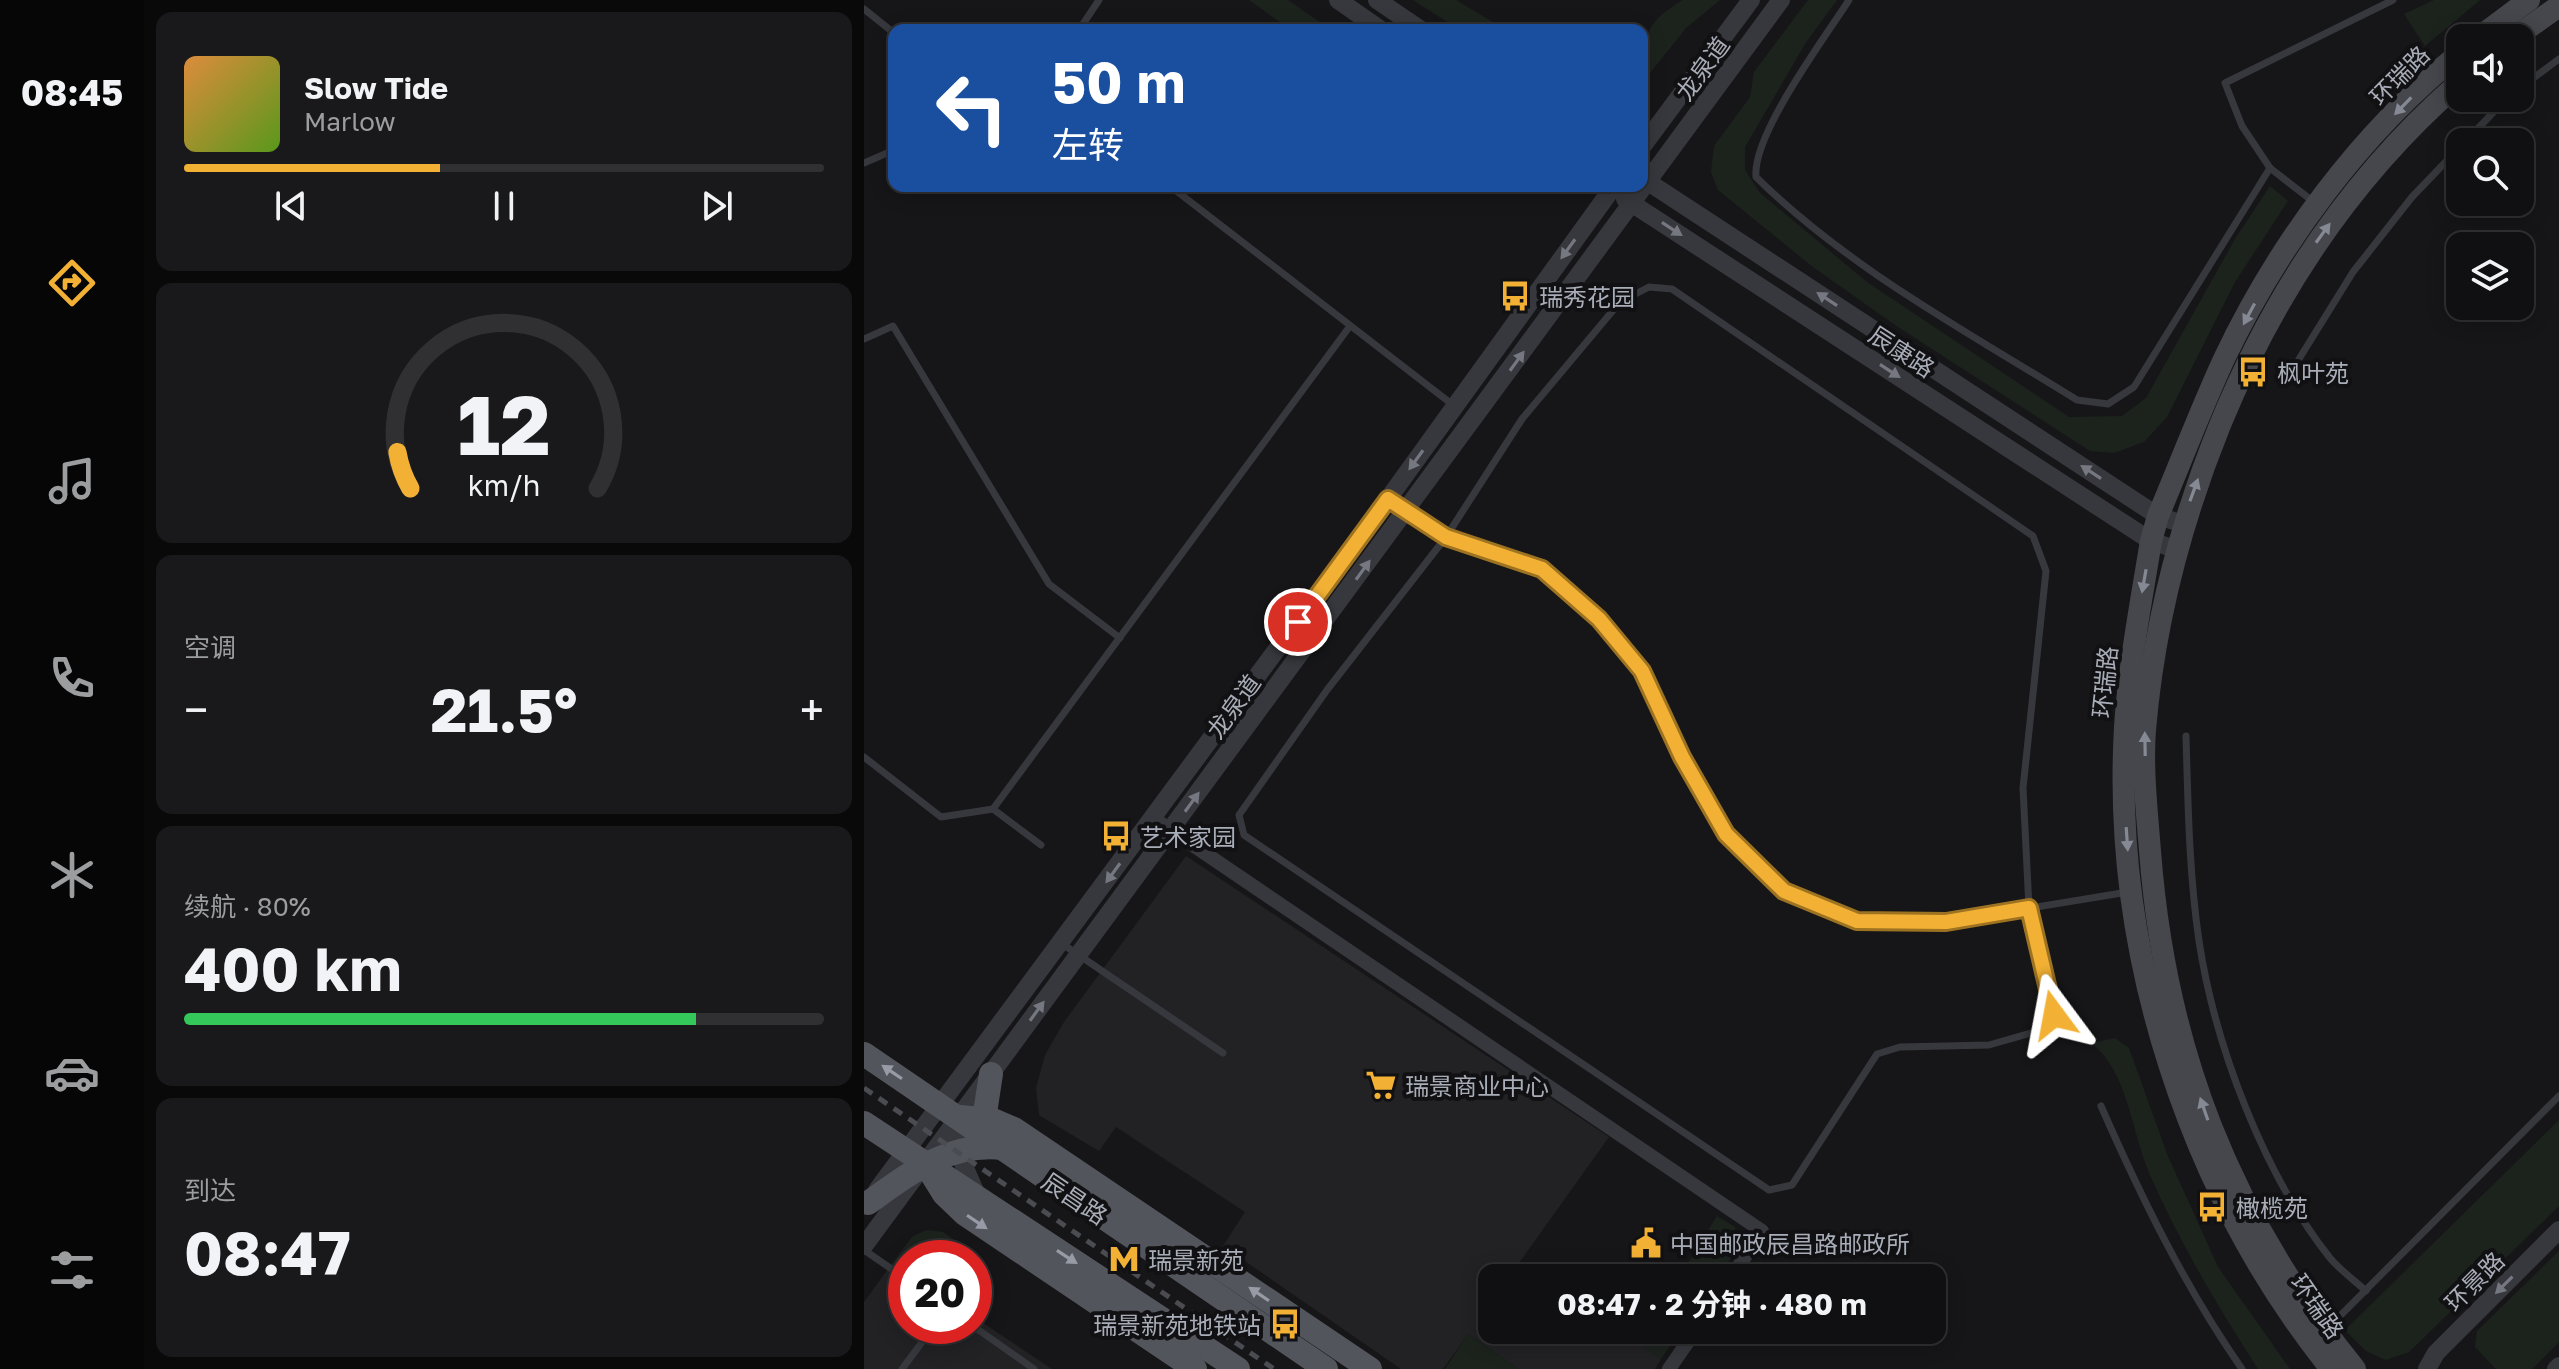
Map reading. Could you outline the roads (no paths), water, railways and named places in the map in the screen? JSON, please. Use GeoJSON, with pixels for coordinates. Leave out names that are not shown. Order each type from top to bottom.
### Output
{"type":"FeatureCollection","features":[{"type":"Feature","properties":{"kind":"main road"},"geometry":{"type":"LineString","coordinates":[[2497,24],[2529,0]]}},
{"type":"Feature","properties":{"kind":"main road"},"geometry":{"type":"LineString","coordinates":[[2534,24],[2559,6]]}},
{"type":"Feature","properties":{"kind":"main road","name":"环瑞路"},"geometry":{"type":"LineString","coordinates":[[2355,1369],[2318,1338],[2239,1232],[2182,1106],[2155,1009],[2130,892],[2124,797],[2125,726],[2151,541],[2158,516],[2225,359],[2279,262],[2318,205],[2390,120],[2446,66]]}},
{"type":"Feature","properties":{"kind":"main road","name":"环瑞路"},"geometry":{"type":"LineString","coordinates":[[2331,1369],[2318,1338],[2255,1227],[2218,1148],[2176,1015],[2156,926],[2145,733],[2157,635],[2175,549],[2243,370],[2303,260],[2383,158],[2446,96]]}},
{"type":"Feature","properties":{"kind":"main road","name":"辰昌路"},"geometry":{"type":"LineString","coordinates":[[864,1054],[1326,1369]]}},
{"type":"Feature","properties":{"kind":"main road"},"geometry":{"type":"LineString","coordinates":[[982,1068],[986,1119],[1003,1148]]}},
{"type":"Feature","properties":{"kind":"main road"},"geometry":{"type":"LineString","coordinates":[[950,1111],[1014,1129],[1370,1369]]}},
{"type":"Feature","properties":{"kind":"main road"},"geometry":{"type":"LineString","coordinates":[[864,1123],[1238,1369]]}},
{"type":"Feature","properties":{"kind":"main road"},"geometry":{"type":"LineString","coordinates":[[866,1205],[916,1158],[959,1148],[1003,1148]]}},
{"type":"Feature","properties":{"kind":"main road"},"geometry":{"type":"LineString","coordinates":[[916,1158],[944,1194],[965,1214],[1195,1369]]}},
{"type":"Feature","properties":{"kind":"street"},"geometry":{"type":"LineString","coordinates":[[1338,0],[1372,24]]}},
{"type":"Feature","properties":{"kind":"street"},"geometry":{"type":"LineString","coordinates":[[1377,0],[1412,24]]}},
{"type":"Feature","properties":{"kind":"street","name":"龙泉道"},"geometry":{"type":"LineString","coordinates":[[1648,139],[1751,0]]}},
{"type":"Feature","properties":{"kind":"street","name":"龙泉道"},"geometry":{"type":"LineString","coordinates":[[1648,176],[1781,0]]}},
{"type":"Feature","properties":{"kind":"street","name":"辰康路"},"geometry":{"type":"LineString","coordinates":[[1648,182],[2158,516],[2183,524]]}},
{"type":"Feature","properties":{"kind":"street","name":"龙泉道"},"geometry":{"type":"LineString","coordinates":[[982,1068],[1061,943],[1388,499],[1606,192]]}},
{"type":"Feature","properties":{"kind":"street","name":"辰康路"},"geometry":{"type":"LineString","coordinates":[[1617,192],[2151,541],[2175,549]]}},
{"type":"Feature","properties":{"kind":"street","name":"龙泉道"},"geometry":{"type":"LineString","coordinates":[[982,1068],[1079,955],[1639,192]]}},
{"type":"Feature","properties":{"kind":"street"},"geometry":{"type":"LineString","coordinates":[[1153,818],[1762,1231],[1740,1264]]}},
{"type":"Feature","properties":{"kind":"street"},"geometry":{"type":"LineString","coordinates":[[864,1248],[916,1158],[982,1068]]}},
{"type":"Feature","properties":{"kind":"street"},"geometry":{"type":"LineString","coordinates":[[950,1111],[959,1148],[978,1199]]}},
{"type":"Feature","properties":{"kind":"street","name":"环景路"},"geometry":{"type":"LineString","coordinates":[[2427,1369],[2436,1353],[2559,1230]]}},
{"type":"Feature","properties":{"kind":"street"},"geometry":{"type":"LineString","coordinates":[[1669,1369],[1686,1344]]}},
{"type":"Feature","properties":{"kind":"lane"},"geometry":{"type":"LineString","coordinates":[[1083,24],[1099,0]]}},
{"type":"Feature","properties":{"kind":"lane"},"geometry":{"type":"LineString","coordinates":[[1849,0],[1776,115],[1754,160],[1756,177],[1780,201],[1882,277],[2077,400],[2108,404],[2134,387],[2270,168]]}},
{"type":"Feature","properties":{"kind":"lane"},"geometry":{"type":"LineString","coordinates":[[2318,205],[2270,168],[2242,126],[2225,83],[2393,0]]}},
{"type":"Feature","properties":{"kind":"lane"},"geometry":{"type":"LineString","coordinates":[[864,9],[888,28]]}},
{"type":"Feature","properties":{"kind":"lane"},"geometry":{"type":"LineString","coordinates":[[2534,78],[2559,59]]}},
{"type":"Feature","properties":{"kind":"lane"},"geometry":{"type":"LineString","coordinates":[[2478,128],[2494,112]]}},
{"type":"Feature","properties":{"kind":"lane"},"geometry":{"type":"LineString","coordinates":[[864,163],[888,153]]}},
{"type":"Feature","properties":{"kind":"lane"},"geometry":{"type":"LineString","coordinates":[[2299,359],[2353,272],[2412,197],[2446,162]]}},
{"type":"Feature","properties":{"kind":"lane"},"geometry":{"type":"LineString","coordinates":[[1178,192],[1455,406]]}},
{"type":"Feature","properties":{"kind":"lane"},"geometry":{"type":"LineString","coordinates":[[1649,287],[1672,289],[2033,536],[2046,571],[2023,788],[2029,908],[2054,1015],[2048,1028],[1989,1045],[1900,1047],[1877,1054],[1792,1185],[1769,1190],[1244,835],[1239,815],[1327,690],[1446,537],[1522,419],[1620,302],[1649,287]]}},
{"type":"Feature","properties":{"kind":"lane"},"geometry":{"type":"LineString","coordinates":[[864,339],[893,326],[1049,584],[1120,638]]}},
{"type":"Feature","properties":{"kind":"lane"},"geometry":{"type":"LineString","coordinates":[[864,757],[941,817],[993,809],[1350,326]]}},
{"type":"Feature","properties":{"kind":"lane"},"geometry":{"type":"LineString","coordinates":[[1388,499],[1446,537],[1542,569],[1599,619],[1642,671],[1682,757],[1726,834],[1784,891],[1857,921],[1946,922],[2130,892]]}},
{"type":"Feature","properties":{"kind":"lane"},"geometry":{"type":"LineString","coordinates":[[2186,736],[2189,849],[2199,943],[2222,1039],[2258,1131],[2296,1210],[2332,1261],[2366,1291]]}},
{"type":"Feature","properties":{"kind":"lane"},"geometry":{"type":"LineString","coordinates":[[993,809],[1041,845]]}},
{"type":"Feature","properties":{"kind":"lane"},"geometry":{"type":"LineString","coordinates":[[1061,943],[1223,1053]]}},
{"type":"Feature","properties":{"kind":"lane"},"geometry":{"type":"LineString","coordinates":[[2318,1338],[2559,1096]]}},
{"type":"Feature","properties":{"kind":"lane"},"geometry":{"type":"LineString","coordinates":[[2101,1106],[2135,1182],[2208,1320],[2242,1369]]}},
{"type":"Feature","properties":{"kind":"lane"},"geometry":{"type":"LineString","coordinates":[[864,1248],[888,1266]]}},
{"type":"Feature","properties":{"kind":"lane"},"geometry":{"type":"LineString","coordinates":[[992,1339],[1034,1369]]}},
{"type":"Feature","properties":{"kind":"lane"},"geometry":{"type":"LineString","coordinates":[[902,1369],[921,1344]]}},
{"type":"Feature","properties":{"kind":"railway"},"geometry":{"type":"LineString","coordinates":[[864,1088],[1274,1369]]}},
{"type":"Feature","properties":{"kind":"place","name":"瑞秀花园"},"geometry":{"type":"Point","coordinates":[1515,296]}},
{"type":"Feature","properties":{"kind":"place","name":"枫叶苑"},"geometry":{"type":"Point","coordinates":[2253,372]}},
{"type":"Feature","properties":{"kind":"place","name":"艺术家园"},"geometry":{"type":"Point","coordinates":[1116,836]}},
{"type":"Feature","properties":{"kind":"place","name":"瑞景商业中心"},"geometry":{"type":"Point","coordinates":[1381,1085]}},
{"type":"Feature","properties":{"kind":"place","name":"橄榄苑"},"geometry":{"type":"Point","coordinates":[2212,1207]}},
{"type":"Feature","properties":{"kind":"place","name":"中国邮政辰昌路邮政所"},"geometry":{"type":"Point","coordinates":[1646,1243]}},
{"type":"Feature","properties":{"kind":"place","name":"瑞景新苑"},"geometry":{"type":"Point","coordinates":[1124,1259]}},
{"type":"Feature","properties":{"kind":"place","name":"瑞景新苑地铁站"},"geometry":{"type":"Point","coordinates":[1285,1324]}}]}
